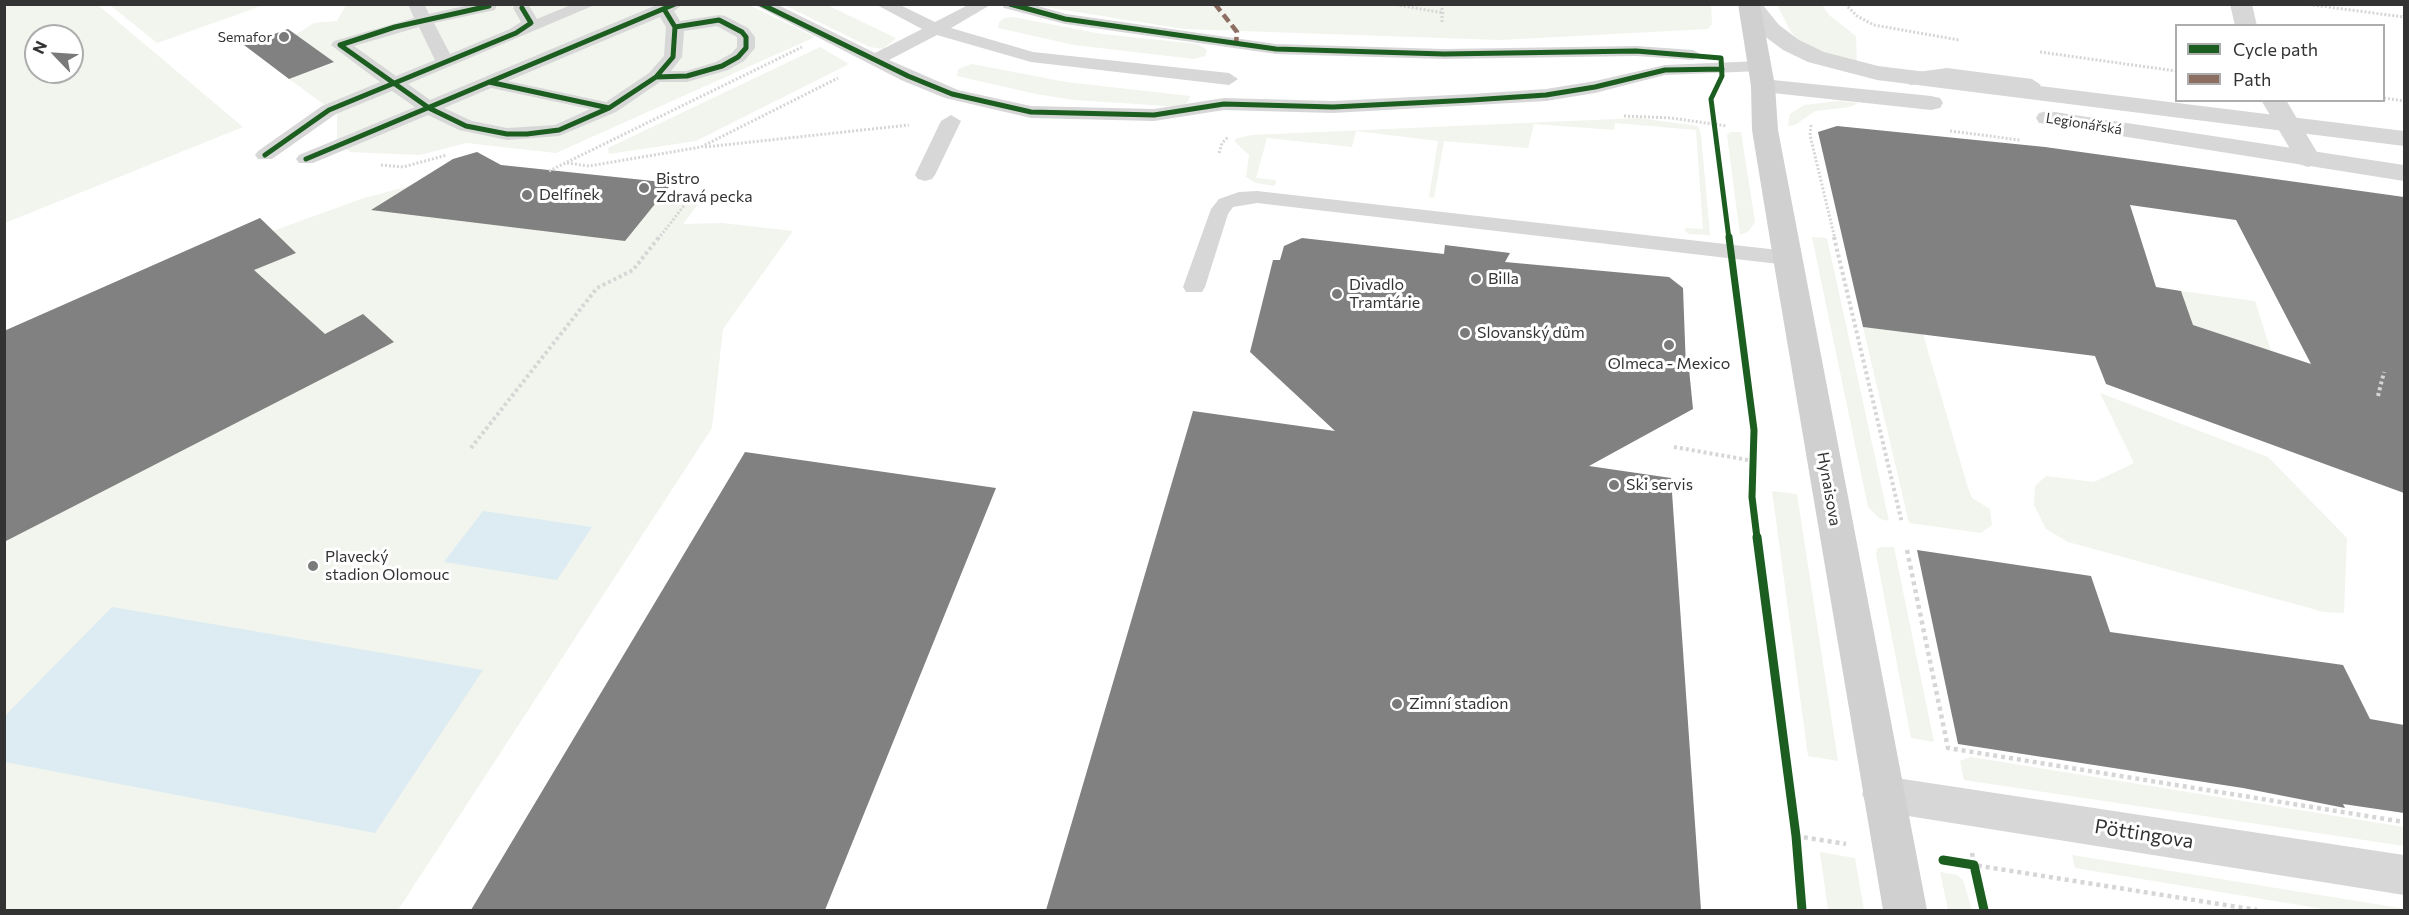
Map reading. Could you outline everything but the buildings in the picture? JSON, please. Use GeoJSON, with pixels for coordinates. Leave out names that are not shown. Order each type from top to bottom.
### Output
{"type":"FeatureCollection","features":[{"type":"Feature","properties":{"kind":"main road","name":"Hynaisova"},"geometry":{"type":"LineString","coordinates":[[1749,4],[1761,76],[1765,130],[1787,258],[1905,910]]}},
{"type":"Feature","properties":{"kind":"street","name":"Legionářská"},"geometry":{"type":"LineString","coordinates":[[1749,4],[1771,30],[1791,45],[1816,57],[1908,79]]}},
{"type":"Feature","properties":{"kind":"street"},"geometry":{"type":"LineString","coordinates":[[2241,4],[2246,24]]}},
{"type":"Feature","properties":{"kind":"street","name":"Legionářská"},"geometry":{"type":"LineString","coordinates":[[1761,76],[1908,79],[2404,139]]}},
{"type":"Feature","properties":{"kind":"street","name":"Legionářská"},"geometry":{"type":"LineString","coordinates":[[1761,76],[2404,173]]}},
{"type":"Feature","properties":{"kind":"street"},"geometry":{"type":"LineString","coordinates":[[2274,102],[2308,159]]}},
{"type":"Feature","properties":{"kind":"street","name":"Pöttingova"},"geometry":{"type":"LineString","coordinates":[[1883,794],[2404,875]]}},
{"type":"Feature","properties":{"kind":"lane"},"geometry":{"type":"LineString","coordinates":[[306,159],[429,108],[489,82],[575,47],[669,7],[675,27],[672,57],[656,77],[609,108],[559,130],[507,134],[466,126],[429,108],[335,42],[420,12],[488,5],[531,15],[590,4]]}},
{"type":"Feature","properties":{"kind":"lane"},"geometry":{"type":"LineString","coordinates":[[761,4],[875,60],[952,94],[1031,112],[1154,115],[1224,104],[1333,107],[1535,96],[1595,87],[1665,70],[1722,63]]}},
{"type":"Feature","properties":{"kind":"lane"},"geometry":{"type":"LineString","coordinates":[[883,4],[936,29],[1031,57],[1229,79]]}},
{"type":"Feature","properties":{"kind":"lane"},"geometry":{"type":"LineString","coordinates":[[875,60],[984,4]]}},
{"type":"Feature","properties":{"kind":"lane"},"geometry":{"type":"LineString","coordinates":[[1010,4],[1065,19],[1276,49],[1444,54],[1636,51],[1722,63],[1761,76]]}},
{"type":"Feature","properties":{"kind":"lane"},"geometry":{"type":"LineString","coordinates":[[420,12],[445,61]]}},
{"type":"Feature","properties":{"kind":"lane"},"geometry":{"type":"LineString","coordinates":[[531,15],[575,47]]}},
{"type":"Feature","properties":{"kind":"lane"},"geometry":{"type":"LineString","coordinates":[[265,154],[327,111],[516,33],[531,15]]}},
{"type":"Feature","properties":{"kind":"lane"},"geometry":{"type":"LineString","coordinates":[[656,77],[687,76],[722,66],[738,57],[746,48],[746,37],[742,32],[720,20],[675,27]]}},
{"type":"Feature","properties":{"kind":"lane"},"geometry":{"type":"LineString","coordinates":[[1224,104],[1236,45]]}},
{"type":"Feature","properties":{"kind":"lane"},"geometry":{"type":"LineString","coordinates":[[489,82],[609,108]]}},
{"type":"Feature","properties":{"kind":"lane"},"geometry":{"type":"LineString","coordinates":[[925,175],[951,121]]}},
{"type":"Feature","properties":{"kind":"lane"},"geometry":{"type":"LineString","coordinates":[[1194,287],[1218,213],[1226,204],[1239,198],[1257,196],[1787,258]]}},
{"type":"Feature","properties":{"kind":"path"},"geometry":{"type":"LineString","coordinates":[[1392,4],[1444,13]]}},
{"type":"Feature","properties":{"kind":"path"},"geometry":{"type":"LineString","coordinates":[[1845,4],[1857,16],[1874,25],[1967,41]]}},
{"type":"Feature","properties":{"kind":"path"},"geometry":{"type":"LineString","coordinates":[[2305,4],[2404,17]]}},
{"type":"Feature","properties":{"kind":"path"},"geometry":{"type":"LineString","coordinates":[[549,171],[802,47]]}},
{"type":"Feature","properties":{"kind":"path"},"geometry":{"type":"LineString","coordinates":[[2036,52],[2175,71]]}},
{"type":"Feature","properties":{"kind":"path"},"geometry":{"type":"LineString","coordinates":[[701,147],[875,60]]}},
{"type":"Feature","properties":{"kind":"path"},"geometry":{"type":"LineString","coordinates":[[1715,134],[1711,99],[1722,76],[1722,63]]}},
{"type":"Feature","properties":{"kind":"path"},"geometry":{"type":"LineString","coordinates":[[2385,98],[2404,100]]}},
{"type":"Feature","properties":{"kind":"path"},"geometry":{"type":"LineString","coordinates":[[1816,120],[1810,126],[1810,135],[1902,524]]}},
{"type":"Feature","properties":{"kind":"path"},"geometry":{"type":"LineString","coordinates":[[555,162],[589,166],[701,147],[951,121]]}},
{"type":"Feature","properties":{"kind":"path"},"geometry":{"type":"LineString","coordinates":[[1946,131],[2029,142]]}},
{"type":"Feature","properties":{"kind":"path"},"geometry":{"type":"LineString","coordinates":[[471,447],[597,288],[633,270],[690,198]]}},
{"type":"Feature","properties":{"kind":"path"},"geometry":{"type":"LineString","coordinates":[[2378,396],[2384,372]]}},
{"type":"Feature","properties":{"kind":"path"},"geometry":{"type":"LineString","coordinates":[[1674,447],[1754,461]]}},
{"type":"Feature","properties":{"kind":"path"},"geometry":{"type":"LineString","coordinates":[[1754,450],[1754,470]]}},
{"type":"Feature","properties":{"kind":"path"},"geometry":{"type":"LineString","coordinates":[[1907,550],[1948,748],[2404,822]]}},
{"type":"Feature","properties":{"kind":"path"},"geometry":{"type":"LineString","coordinates":[[1795,824],[1797,847]]}},
{"type":"Feature","properties":{"kind":"path"},"geometry":{"type":"LineString","coordinates":[[1796,836],[1852,845]]}},
{"type":"Feature","properties":{"kind":"path"},"geometry":{"type":"LineString","coordinates":[[1943,860],[2257,910]]}},
{"type":"Feature","properties":{"kind":"path"},"geometry":{"type":"LineString","coordinates":[[1974,865],[1984,910]]}},
{"type":"Feature","properties":{"kind":"shaded area"},"geometry":{"type":"Polygon","coordinates":[[[5,4],[98,5],[243,127],[5,223],[5,4]]]}},
{"type":"Feature","properties":{"kind":"shaded area"},"geometry":{"type":"Polygon","coordinates":[[[1711,4],[1712,24],[1708,29],[1500,40],[1184,29],[1033,5],[1711,4]]]}},
{"type":"Feature","properties":{"kind":"shaded area"},"geometry":{"type":"Polygon","coordinates":[[[110,5],[264,5],[157,43],[110,5]]]}},
{"type":"Feature","properties":{"kind":"shaded area"},"geometry":{"type":"Polygon","coordinates":[[[346,5],[749,5],[815,37],[556,153],[466,143],[420,155],[350,152],[337,142],[337,114],[289,79],[334,63],[295,35],[314,23],[337,21],[346,5]]]}},
{"type":"Feature","properties":{"kind":"shaded area"},"geometry":{"type":"Polygon","coordinates":[[[784,5],[827,5],[896,38],[883,49],[870,47],[784,5]]]}},
{"type":"Feature","properties":{"kind":"shaded area"},"geometry":{"type":"Polygon","coordinates":[[[1777,5],[1822,5],[1829,15],[1856,36],[1857,64],[1810,47],[1798,40],[1791,32],[1777,5]]]}},
{"type":"Feature","properties":{"kind":"shaded area"},"geometry":{"type":"Polygon","coordinates":[[[1013,17],[1102,34],[1198,44],[1207,50],[1205,56],[1194,59],[1074,45],[998,28],[999,22],[1004,18],[1013,17]]]}},
{"type":"Feature","properties":{"kind":"shaded area"},"geometry":{"type":"Polygon","coordinates":[[[820,47],[849,64],[696,141],[609,154],[608,148],[820,47]]]}},
{"type":"Feature","properties":{"kind":"shaded area"},"geometry":{"type":"Polygon","coordinates":[[[972,64],[1066,82],[1190,96],[1188,102],[1182,107],[1074,100],[957,76],[958,69],[972,64]]]}},
{"type":"Feature","properties":{"kind":"shaded area"},"geometry":{"type":"Polygon","coordinates":[[[1839,101],[1858,103],[1850,107],[1815,111],[1795,125],[1788,126],[1790,114],[1804,105],[1839,101]]]}},
{"type":"Feature","properties":{"kind":"shaded area"},"geometry":{"type":"Polygon","coordinates":[[[1639,118],[1698,126],[1701,135],[1710,235],[1689,234],[1685,231],[1686,228],[1703,229],[1696,130],[1615,123],[1614,130],[1534,124],[1528,148],[1444,141],[1434,198],[1429,197],[1438,141],[1356,131],[1352,147],[1267,138],[1256,178],[1276,180],[1275,186],[1256,183],[1246,177],[1249,155],[1235,142],[1235,139],[1251,135],[1639,118]]]}},
{"type":"Feature","properties":{"kind":"shaded area"},"geometry":{"type":"Polygon","coordinates":[[[1731,132],[1741,132],[1755,222],[1749,231],[1740,235],[1727,135],[1731,132]]]}},
{"type":"Feature","properties":{"kind":"shaded area","name":"Plavecký stadion Olomouc"},"geometry":{"type":"Polygon","coordinates":[[[477,152],[501,165],[672,183],[663,195],[702,199],[683,224],[722,223],[793,231],[723,329],[712,428],[398,910],[5,910],[4,331],[260,218],[273,231],[361,199],[409,186],[453,159],[477,152]]]}},
{"type":"Feature","properties":{"kind":"shaded area"},"geometry":{"type":"Polygon","coordinates":[[[1812,237],[1827,238],[1889,521],[1880,519],[1868,507],[1812,237]]]}},
{"type":"Feature","properties":{"kind":"shaded area"},"geometry":{"type":"Polygon","coordinates":[[[2181,291],[2255,301],[2271,351],[2193,325],[2181,291]]]}},
{"type":"Feature","properties":{"kind":"shaded area"},"geometry":{"type":"Polygon","coordinates":[[[1863,327],[1923,334],[1968,488],[1972,498],[1990,509],[1992,525],[1981,533],[1909,523],[1863,327]]]}},
{"type":"Feature","properties":{"kind":"shaded area"},"geometry":{"type":"Polygon","coordinates":[[[2100,393],[2268,457],[2347,538],[2344,613],[2324,612],[2068,542],[2046,529],[2034,505],[2035,486],[2046,476],[2094,482],[2134,463],[2100,393]]]}},
{"type":"Feature","properties":{"kind":"shaded area"},"geometry":{"type":"Polygon","coordinates":[[[1772,491],[1797,494],[1838,761],[1808,756],[1772,491]]]}},
{"type":"Feature","properties":{"kind":"shaded area"},"geometry":{"type":"Polygon","coordinates":[[[483,511],[592,527],[557,580],[444,562],[483,511]]]}},
{"type":"Feature","properties":{"kind":"shaded area"},"geometry":{"type":"Polygon","coordinates":[[[1894,547],[1934,742],[1911,738],[1876,554],[1877,549],[1894,547]]]}},
{"type":"Feature","properties":{"kind":"shaded area"},"geometry":{"type":"Polygon","coordinates":[[[112,607],[483,670],[375,833],[5,762],[5,716],[112,607]]]}},
{"type":"Feature","properties":{"kind":"shaded area"},"geometry":{"type":"Polygon","coordinates":[[[1971,757],[2404,827],[2404,846],[1964,780],[1960,761],[1971,757]]]}},
{"type":"Feature","properties":{"kind":"shaded area"},"geometry":{"type":"Polygon","coordinates":[[[1820,852],[1855,858],[1864,910],[1828,910],[1820,852]]]}},
{"type":"Feature","properties":{"kind":"shaded area"},"geometry":{"type":"Polygon","coordinates":[[[2072,855],[2402,910],[2329,910],[2075,868],[2072,855]]]}},
{"type":"Feature","properties":{"kind":"shaded area"},"geometry":{"type":"Polygon","coordinates":[[[1940,872],[1957,875],[1963,880],[1972,910],[1948,910],[1940,872]]]}},
{"type":"Feature","properties":{"kind":"marked path"},"geometry":{"type":"LineString","coordinates":[[1215,4],[1237,32],[1236,44]]}},
{"type":"Feature","properties":{"kind":"cycle path"},"geometry":{"type":"LineString","coordinates":[[306,159],[675,4]]}},
{"type":"Feature","properties":{"kind":"cycle path"},"geometry":{"type":"LineString","coordinates":[[761,4],[908,76],[952,94],[1031,112],[1154,115],[1224,104],[1333,107],[1472,100],[1546,95],[1595,87],[1665,70],[1722,69]]}},
{"type":"Feature","properties":{"kind":"cycle path"},"geometry":{"type":"LineString","coordinates":[[1010,4],[1065,19],[1276,49],[1444,54],[1636,51],[1721,58],[1722,76],[1711,99],[1754,430],[1752,497],[1796,836],[1802,910]]}},
{"type":"Feature","properties":{"kind":"cycle path"},"geometry":{"type":"LineString","coordinates":[[489,6],[395,27],[340,45],[429,108],[466,126],[507,134],[527,134],[559,130],[609,108],[656,77],[673,57],[675,27],[664,9]]}},
{"type":"Feature","properties":{"kind":"cycle path"},"geometry":{"type":"LineString","coordinates":[[265,155],[329,110],[516,33],[531,23],[522,8]]}},
{"type":"Feature","properties":{"kind":"cycle path"},"geometry":{"type":"LineString","coordinates":[[656,77],[687,76],[722,66],[738,57],[746,48],[746,37],[742,32],[719,20],[675,27]]}},
{"type":"Feature","properties":{"kind":"cycle path"},"geometry":{"type":"LineString","coordinates":[[489,82],[609,108]]}},
{"type":"Feature","properties":{"kind":"cycle path"},"geometry":{"type":"LineString","coordinates":[[1943,860],[1974,865],[1984,910]]}},
{"type":"Feature","properties":{"kind":"place","name":"Semafor"},"geometry":{"type":"Point","coordinates":[284,37]}},
{"type":"Feature","properties":{"kind":"place","name":"Bistro Zdravá pecka"},"geometry":{"type":"Point","coordinates":[644,188]}},
{"type":"Feature","properties":{"kind":"place","name":"Delfínek"},"geometry":{"type":"Point","coordinates":[527,195]}},
{"type":"Feature","properties":{"kind":"place","name":"Billa"},"geometry":{"type":"Point","coordinates":[1476,279]}},
{"type":"Feature","properties":{"kind":"place","name":"Divadlo Tramtárie"},"geometry":{"type":"Point","coordinates":[1337,294]}},
{"type":"Feature","properties":{"kind":"place","name":"Slovanský dům"},"geometry":{"type":"Point","coordinates":[1465,333]}},
{"type":"Feature","properties":{"kind":"place","name":"Olmeca - Mexico"},"geometry":{"type":"Point","coordinates":[1669,345]}},
{"type":"Feature","properties":{"kind":"place","name":"Ski servis"},"geometry":{"type":"Point","coordinates":[1614,485]}},
{"type":"Feature","properties":{"kind":"place","name":"Plavecký stadion Olomouc"},"geometry":{"type":"Point","coordinates":[313,566]}},
{"type":"Feature","properties":{"kind":"place","name":"Zimní stadion"},"geometry":{"type":"Point","coordinates":[1397,704]}}]}
